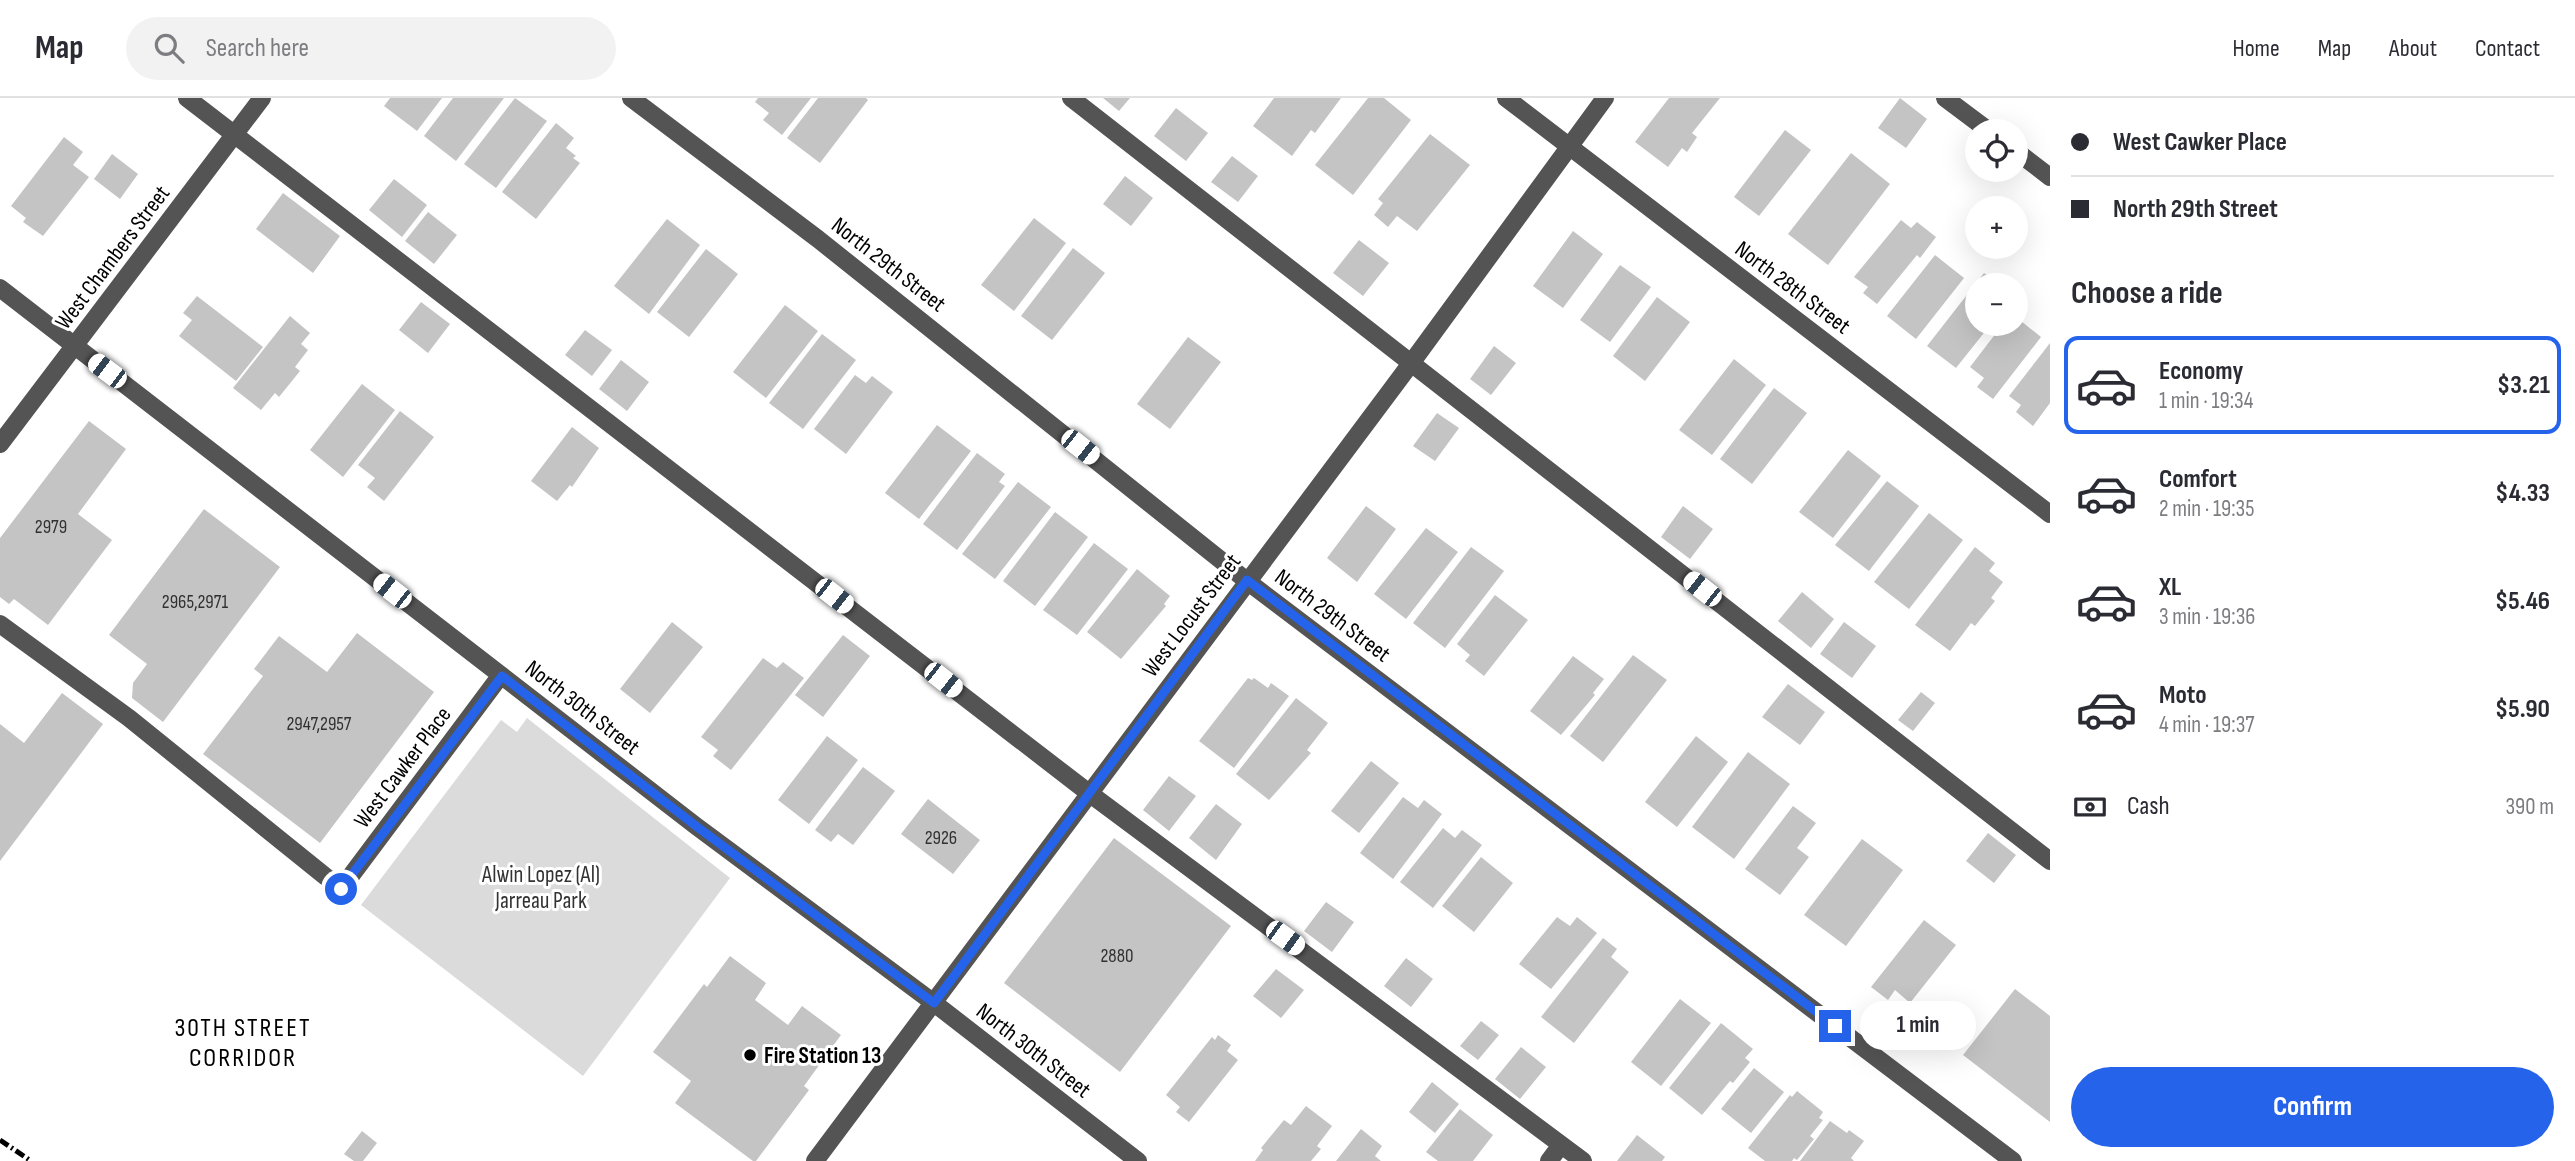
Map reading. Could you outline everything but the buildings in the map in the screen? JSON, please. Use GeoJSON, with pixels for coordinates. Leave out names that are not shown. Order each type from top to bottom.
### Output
{"type":"FeatureCollection","features":[{"type":"Feature","properties":{"kind":"street"},"geometry":{"type":"LineString","coordinates":[[187,98],[1089,793],[1583,1161]]}},
{"type":"Feature","properties":{"kind":"street","name":"West Chambers Street"},"geometry":{"type":"LineString","coordinates":[[0,444],[262,98]]}},
{"type":"Feature","properties":{"kind":"street","name":"North 29th Street"},"geometry":{"type":"LineString","coordinates":[[631,98],[818,239],[1247,580],[2013,1161]]}},
{"type":"Feature","properties":{"kind":"street"},"geometry":{"type":"LineString","coordinates":[[1071,98],[2050,861]]}},
{"type":"Feature","properties":{"kind":"street","name":"North 28th Street"},"geometry":{"type":"LineString","coordinates":[[1506,98],[2050,514]]}},
{"type":"Feature","properties":{"kind":"street","name":"West Locust Street"},"geometry":{"type":"LineString","coordinates":[[815,1161],[1412,362],[1605,98]]}},
{"type":"Feature","properties":{"kind":"street"},"geometry":{"type":"LineString","coordinates":[[1945,98],[1973,119]]}},
{"type":"Feature","properties":{"kind":"street"},"geometry":{"type":"LineString","coordinates":[[2028,160],[2050,177]]}},
{"type":"Feature","properties":{"kind":"street","name":"North 30th Street"},"geometry":{"type":"LineString","coordinates":[[0,288],[696,826],[934,1003],[1138,1161]]}},
{"type":"Feature","properties":{"kind":"street","name":"West Cawker Place"},"geometry":{"type":"LineString","coordinates":[[0,624],[129,718],[341,889],[502,676]]}},
{"type":"Feature","properties":{"kind":"street"},"geometry":{"type":"LineString","coordinates":[[1549,1161],[1562,1145]]}},
{"type":"Feature","properties":{"kind":"green space","name":"Alwin Lopez (Al) Jarreau Park"},"geometry":{"type":"Polygon","coordinates":[[[527,718],[730,878],[583,1076],[361,905],[501,720],[517,732],[527,718]]]}},
{"type":"Feature","properties":{"kind":"railway"},"geometry":{"type":"LineString","coordinates":[[0,1140],[31,1161]]}},
{"type":"Feature","properties":{"kind":"place","name":"Fire Station 13"},"geometry":{"type":"Point","coordinates":[750,1055]}},
{"type":"Feature","properties":{"kind":"district","name":"30TH STREET CORRIDOR"},"geometry":{"type":"Point","coordinates":[243,1042]}},
{"type":"Feature","properties":{"kind":"route"},"geometry":{"type":"LineString","coordinates":[[341,889],[502,676],[696,826],[934,1003],[1247,580],[1835,1026]]}}]}
